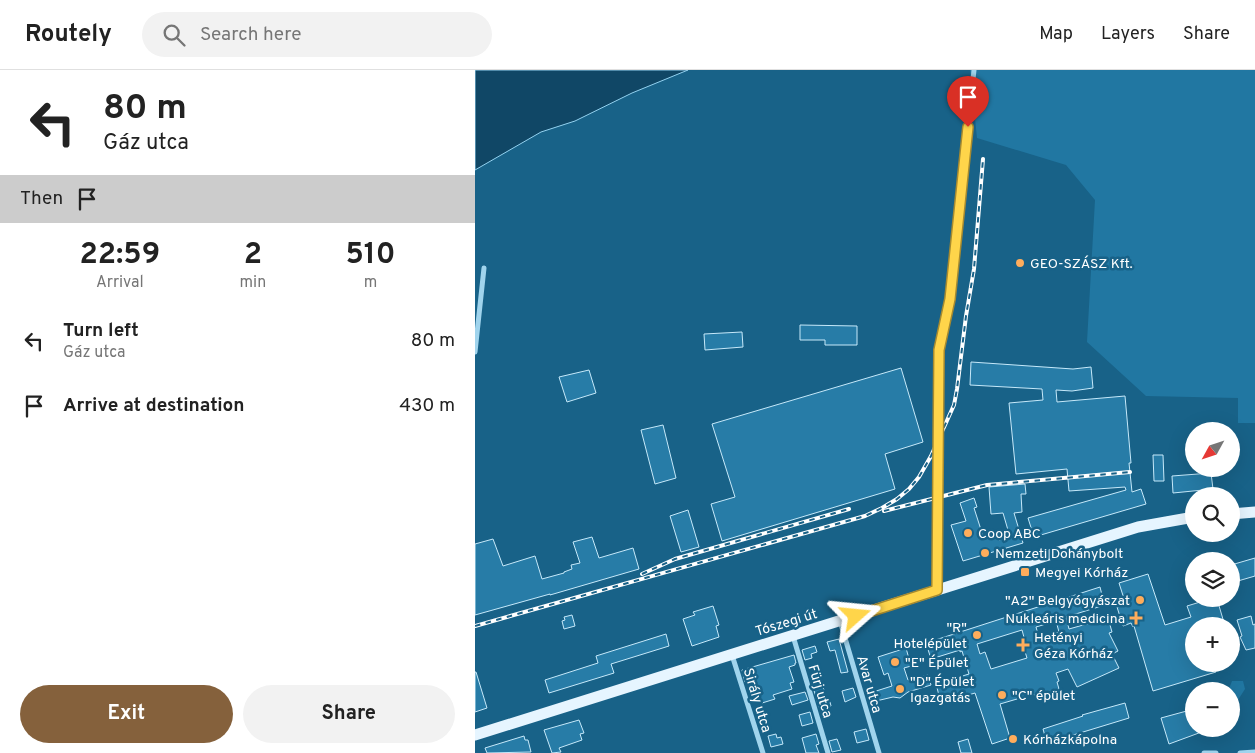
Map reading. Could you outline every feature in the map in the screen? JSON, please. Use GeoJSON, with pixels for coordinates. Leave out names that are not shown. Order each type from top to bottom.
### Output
{"type":"FeatureCollection","features":[{"type":"Feature","properties":{"kind":"main road"},"geometry":{"type":"LineString","coordinates":[[1240,513],[1255,512]]}},
{"type":"Feature","properties":{"kind":"main road","name":"Tószegi út"},"geometry":{"type":"LineString","coordinates":[[475,735],[1138,527],[1185,519]]}},
{"type":"Feature","properties":{"kind":"street"},"geometry":{"type":"LineString","coordinates":[[937,590],[939,350],[950,299],[974,70]]}},
{"type":"Feature","properties":{"kind":"street"},"geometry":{"type":"LineString","coordinates":[[475,352],[484,268]]}},
{"type":"Feature","properties":{"kind":"street","name":"Avar utca"},"geometry":{"type":"LineString","coordinates":[[840,621],[879,753]]}},
{"type":"Feature","properties":{"kind":"street","name":"Fürj utca"},"geometry":{"type":"LineString","coordinates":[[793,636],[828,753]]}},
{"type":"Feature","properties":{"kind":"street","name":"Sirály utca"},"geometry":{"type":"LineString","coordinates":[[732,655],[763,753]]}},
{"type":"Feature","properties":{"kind":"street"},"geometry":{"type":"LineString","coordinates":[[1240,753],[1255,752]]}},
{"type":"Feature","properties":{"kind":"street"},"geometry":{"type":"LineString","coordinates":[[1204,753],[1216,753]]}},
{"type":"Feature","properties":{"kind":"shaded area"},"geometry":{"type":"Polygon","coordinates":[[[475,70],[688,70],[632,93],[575,121],[541,132],[475,170],[475,70]]]}},
{"type":"Feature","properties":{"kind":"shaded area"},"geometry":{"type":"Polygon","coordinates":[[[970,70],[1255,70],[1255,423],[1238,422],[1238,398],[1146,396],[1087,342],[1095,200],[1066,165],[977,138],[970,70]]]}},
{"type":"Feature","properties":{"kind":"shaded area"},"geometry":{"type":"Polygon","coordinates":[[[1243,681],[1245,689],[1240,697],[1240,682],[1232,682],[1243,681]]]}},
{"type":"Feature","properties":{"kind":"building"},"geometry":{"type":"Polygon","coordinates":[[[800,325],[857,326],[857,345],[825,345],[825,340],[800,340],[800,325]]]}},
{"type":"Feature","properties":{"kind":"building"},"geometry":{"type":"Polygon","coordinates":[[[742,332],[743,347],[705,350],[704,334],[742,332]]]}},
{"type":"Feature","properties":{"kind":"building"},"geometry":{"type":"Polygon","coordinates":[[[971,362],[1073,369],[1091,367],[1093,388],[1072,391],[1056,390],[1057,402],[1125,396],[1132,492],[1141,489],[1146,504],[1034,537],[1028,518],[1126,490],[1125,487],[1069,491],[1067,469],[1016,474],[1009,403],[1043,400],[1042,389],[970,385],[971,362]]]}},
{"type":"Feature","properties":{"kind":"building"},"geometry":{"type":"Polygon","coordinates":[[[901,368],[923,442],[885,454],[895,489],[722,541],[711,504],[735,497],[712,424],[901,368]]]}},
{"type":"Feature","properties":{"kind":"building"},"geometry":{"type":"Polygon","coordinates":[[[589,370],[596,393],[567,402],[559,377],[589,370]]]}},
{"type":"Feature","properties":{"kind":"building"},"geometry":{"type":"Polygon","coordinates":[[[663,425],[676,478],[655,484],[641,430],[663,425]]]}},
{"type":"Feature","properties":{"kind":"building"},"geometry":{"type":"Polygon","coordinates":[[[1153,455],[1163,455],[1164,481],[1154,481],[1153,455]]]}},
{"type":"Feature","properties":{"kind":"building"},"geometry":{"type":"Polygon","coordinates":[[[1185,475],[1185,478],[1212,478],[1213,487],[1185,487],[1185,492],[1173,493],[1172,476],[1185,475]]]}},
{"type":"Feature","properties":{"kind":"building"},"geometry":{"type":"Polygon","coordinates":[[[1025,484],[1026,494],[1021,494],[1022,512],[1014,513],[1023,543],[963,561],[951,525],[966,521],[960,503],[974,498],[977,507],[974,508],[983,536],[997,532],[999,540],[1010,537],[1003,513],[991,514],[989,487],[1025,484]]]}},
{"type":"Feature","properties":{"kind":"building"},"geometry":{"type":"Polygon","coordinates":[[[688,510],[699,547],[681,552],[670,516],[688,510]]]}},
{"type":"Feature","properties":{"kind":"building"},"geometry":{"type":"Polygon","coordinates":[[[592,537],[599,558],[633,548],[639,569],[475,615],[475,544],[493,539],[503,566],[535,556],[542,579],[564,573],[572,569],[571,565],[580,563],[573,542],[592,537]]]}},
{"type":"Feature","properties":{"kind":"building"},"geometry":{"type":"Polygon","coordinates":[[[1255,558],[1255,576],[1240,580],[1240,562],[1255,558]]]}},
{"type":"Feature","properties":{"kind":"building"},"geometry":{"type":"Polygon","coordinates":[[[1148,574],[1165,625],[1185,619],[1185,672],[1216,672],[1153,691],[1134,626],[1131,623],[1123,626],[1117,607],[1126,605],[1119,583],[1148,574]]]}},
{"type":"Feature","properties":{"kind":"building"},"geometry":{"type":"Polygon","coordinates":[[[1100,587],[1103,599],[1106,598],[1108,604],[1066,617],[1069,629],[1108,618],[1112,632],[1109,633],[1118,651],[1112,654],[1119,668],[1077,687],[1068,669],[1056,673],[1059,689],[1035,697],[1034,694],[1000,704],[1010,738],[992,744],[975,693],[941,703],[936,684],[969,674],[962,651],[931,659],[926,643],[1100,587]],[[1056,621],[1036,627],[1039,638],[1059,632],[1056,621]],[[1022,630],[977,644],[980,654],[985,652],[991,669],[1027,658],[1022,642],[1025,641],[1022,630]]]}},
{"type":"Feature","properties":{"kind":"building"},"geometry":{"type":"Polygon","coordinates":[[[713,606],[719,625],[716,626],[719,637],[692,646],[683,619],[695,615],[693,612],[713,606]]]}},
{"type":"Feature","properties":{"kind":"building"},"geometry":{"type":"Polygon","coordinates":[[[1187,607],[1219,607],[1222,617],[1191,617],[1187,607]]]}},
{"type":"Feature","properties":{"kind":"building"},"geometry":{"type":"Polygon","coordinates":[[[572,615],[575,626],[564,629],[562,621],[565,620],[564,617],[572,615]]]}},
{"type":"Feature","properties":{"kind":"building"},"geometry":{"type":"Polygon","coordinates":[[[1251,616],[1253,625],[1255,624],[1255,648],[1246,650],[1240,637],[1242,636],[1240,619],[1251,616]]]}},
{"type":"Feature","properties":{"kind":"building"},"geometry":{"type":"Polygon","coordinates":[[[666,634],[669,646],[611,664],[614,673],[549,693],[545,680],[598,663],[596,656],[666,634]]]}},
{"type":"Feature","properties":{"kind":"building"},"geometry":{"type":"Polygon","coordinates":[[[839,639],[848,672],[841,673],[835,650],[830,651],[827,642],[839,639]]]}},
{"type":"Feature","properties":{"kind":"building"},"geometry":{"type":"Polygon","coordinates":[[[815,646],[817,652],[811,654],[812,658],[805,660],[802,650],[815,646]]]}},
{"type":"Feature","properties":{"kind":"building"},"geometry":{"type":"Polygon","coordinates":[[[906,648],[911,666],[904,668],[908,680],[928,675],[931,685],[908,692],[900,698],[893,697],[876,701],[873,692],[892,686],[888,673],[884,675],[878,657],[906,648]]]}},
{"type":"Feature","properties":{"kind":"building"},"geometry":{"type":"Polygon","coordinates":[[[794,655],[796,663],[789,667],[794,682],[790,683],[792,689],[773,695],[775,699],[762,703],[755,679],[745,682],[742,670],[794,655]]]}},
{"type":"Feature","properties":{"kind":"building"},"geometry":{"type":"Polygon","coordinates":[[[475,672],[487,708],[475,712],[475,672]]]}},
{"type":"Feature","properties":{"kind":"building"},"geometry":{"type":"Polygon","coordinates":[[[821,681],[831,706],[820,710],[812,684],[821,681]]]}},
{"type":"Feature","properties":{"kind":"building"},"geometry":{"type":"Polygon","coordinates":[[[853,688],[856,697],[845,702],[842,691],[853,688]]]}},
{"type":"Feature","properties":{"kind":"building"},"geometry":{"type":"Polygon","coordinates":[[[805,692],[808,700],[792,705],[789,696],[805,692]]]}},
{"type":"Feature","properties":{"kind":"building"},"geometry":{"type":"Polygon","coordinates":[[[1125,703],[1129,718],[1047,743],[1043,729],[1082,715],[1125,703]]]}},
{"type":"Feature","properties":{"kind":"building"},"geometry":{"type":"Polygon","coordinates":[[[1185,711],[1185,737],[1188,737],[1169,744],[1161,718],[1185,711]]]}},
{"type":"Feature","properties":{"kind":"building"},"geometry":{"type":"Polygon","coordinates":[[[810,712],[813,723],[802,726],[799,715],[810,712]]]}},
{"type":"Feature","properties":{"kind":"building"},"geometry":{"type":"Polygon","coordinates":[[[579,720],[584,733],[580,734],[582,740],[559,748],[561,752],[552,753],[544,730],[579,720]]]}},
{"type":"Feature","properties":{"kind":"building"},"geometry":{"type":"Polygon","coordinates":[[[866,729],[869,740],[857,743],[854,732],[866,729]]]}},
{"type":"Feature","properties":{"kind":"building"},"geometry":{"type":"Polygon","coordinates":[[[776,734],[777,738],[781,737],[783,744],[771,747],[768,736],[776,734]]]}},
{"type":"Feature","properties":{"kind":"building"},"geometry":{"type":"Polygon","coordinates":[[[816,734],[819,744],[816,745],[819,753],[806,753],[802,738],[816,734]]]}},
{"type":"Feature","properties":{"kind":"building"},"geometry":{"type":"Polygon","coordinates":[[[524,736],[525,740],[528,740],[531,752],[487,753],[485,748],[524,736]]]}},
{"type":"Feature","properties":{"kind":"building"},"geometry":{"type":"Polygon","coordinates":[[[837,739],[841,750],[832,752],[829,741],[837,739]]]}},
{"type":"Feature","properties":{"kind":"building"},"geometry":{"type":"Polygon","coordinates":[[[968,739],[972,753],[961,753],[958,742],[968,739]]]}},
{"type":"Feature","properties":{"kind":"railway"},"geometry":{"type":"LineString","coordinates":[[475,626],[865,516],[897,499],[909,489],[919,477],[931,456],[954,405],[974,269],[983,159]]}},
{"type":"Feature","properties":{"kind":"railway"},"geometry":{"type":"LineString","coordinates":[[884,511],[987,485],[1130,472]]}},
{"type":"Feature","properties":{"kind":"railway"},"geometry":{"type":"LineString","coordinates":[[642,574],[675,559],[849,509]]}},
{"type":"Feature","properties":{"kind":"place","name":"GEO-SZÁSZ Kft."},"geometry":{"type":"Point","coordinates":[1020,263]}},
{"type":"Feature","properties":{"kind":"place","name":"Coop ABC"},"geometry":{"type":"Point","coordinates":[968,533]}},
{"type":"Feature","properties":{"kind":"place","name":"Nemzeti Dohánybolt"},"geometry":{"type":"Point","coordinates":[985,553]}},
{"type":"Feature","properties":{"kind":"place","name":"Megyei Kórház"},"geometry":{"type":"Point","coordinates":[1025,572]}},
{"type":"Feature","properties":{"kind":"place","name":"\"A2\" Belgyógyászat"},"geometry":{"type":"Point","coordinates":[1140,600]}},
{"type":"Feature","properties":{"kind":"place","name":"Nukleáris medicina"},"geometry":{"type":"Point","coordinates":[1136,618]}},
{"type":"Feature","properties":{"kind":"place","name":"\"R\" Hotelépület"},"geometry":{"type":"Point","coordinates":[977,635]}},
{"type":"Feature","properties":{"kind":"place","name":"Hetényi Géza Kórház"},"geometry":{"type":"Point","coordinates":[1023,645]}},
{"type":"Feature","properties":{"kind":"place","name":"\"E\" Épület"},"geometry":{"type":"Point","coordinates":[895,662]}},
{"type":"Feature","properties":{"kind":"place","name":"\"D\" Épület Igazgatás"},"geometry":{"type":"Point","coordinates":[900,689]}},
{"type":"Feature","properties":{"kind":"place","name":"\"C\" épület"},"geometry":{"type":"Point","coordinates":[1002,695]}},
{"type":"Feature","properties":{"kind":"place","name":"Kórházkápolna"},"geometry":{"type":"Point","coordinates":[1013,739]}},
{"type":"Feature","properties":{"kind":"route"},"geometry":{"type":"LineString","coordinates":[[856,616],[937,590],[939,350],[950,299],[968,127]]}}]}
